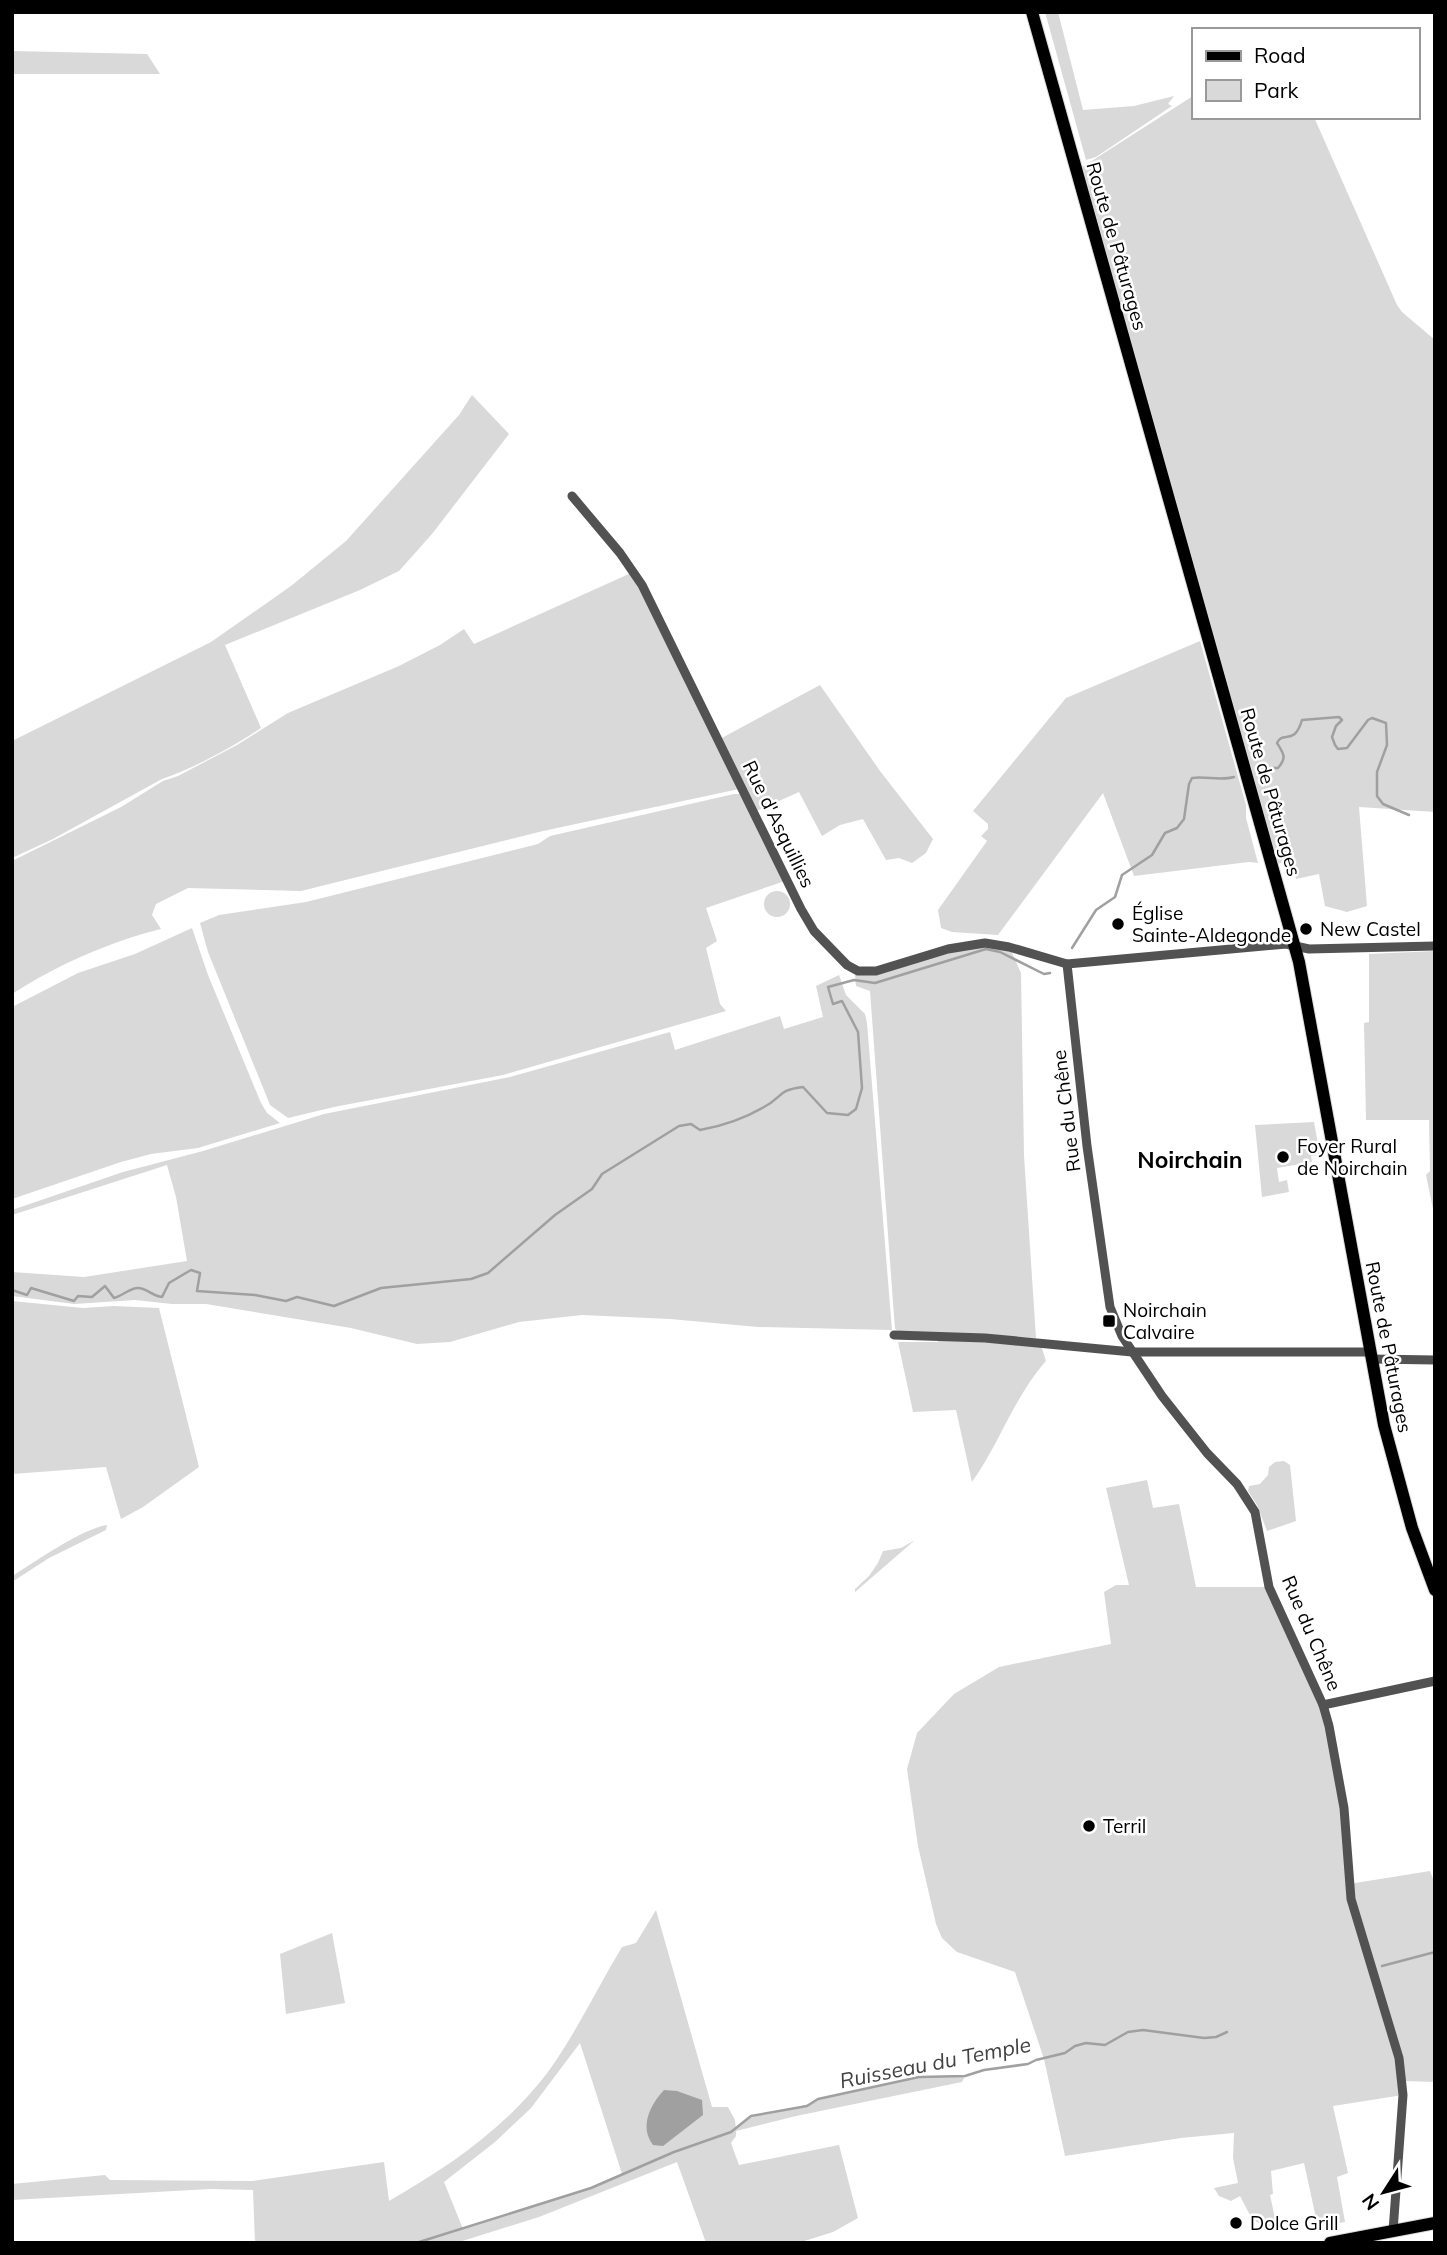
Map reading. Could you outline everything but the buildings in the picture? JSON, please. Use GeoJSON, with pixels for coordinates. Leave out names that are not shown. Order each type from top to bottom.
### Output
{"type":"FeatureCollection","features":[{"type":"Feature","properties":{"kind":"main road","name":"Route de Pâturages"},"geometry":{"type":"LineString","coordinates":[[1032,12],[1294,946],[1370,1355],[1401,1492],[1435,1590]]}},
{"type":"Feature","properties":{"kind":"main road"},"geometry":{"type":"LineString","coordinates":[[1330,2243],[1365,2240],[1393,2231],[1435,2223]]}},
{"type":"Feature","properties":{"kind":"street","name":"Rue d'Asquillies"},"geometry":{"type":"LineString","coordinates":[[572,496],[620,553],[647,594],[792,890],[814,931],[830,949],[848,965],[866,972],[948,949],[985,943],[1067,964]]}},
{"type":"Feature","properties":{"kind":"street"},"geometry":{"type":"LineString","coordinates":[[1067,964],[1286,944],[1309,948],[1435,946]]}},
{"type":"Feature","properties":{"kind":"street","name":"Rue du Chêne"},"geometry":{"type":"LineString","coordinates":[[1067,964],[1102,1267],[1114,1320],[1132,1352],[1177,1416],[1252,1506],[1258,1521],[1269,1587],[1323,1705],[1336,1753],[1345,1808],[1351,1899],[1402,2075],[1403,2095],[1393,2231]]}},
{"type":"Feature","properties":{"kind":"street"},"geometry":{"type":"LineString","coordinates":[[894,1335],[985,1338],[1132,1352],[1370,1355],[1435,1360]]}},
{"type":"Feature","properties":{"kind":"street"},"geometry":{"type":"LineString","coordinates":[[1323,1705],[1435,1681]]}},
{"type":"Feature","properties":{"kind":"green space"},"geometry":{"type":"Polygon","coordinates":[[[1045,12],[1058,12],[1083,110],[1134,106],[1174,96],[1168,104],[1172,106],[1096,157],[1086,160],[1045,12]]]}},
{"type":"Feature","properties":{"kind":"green space"},"geometry":{"type":"Polygon","coordinates":[[[12,51],[147,54],[160,74],[12,74],[12,51]]]}},
{"type":"Feature","properties":{"kind":"green space"},"geometry":{"type":"Polygon","coordinates":[[[1192,97],[1192,119],[1315,119],[1397,305],[1435,340],[1435,812],[1359,807],[1367,906],[1347,912],[1325,906],[1319,874],[1296,879],[1292,861],[1271,865],[1076,171],[1192,97]]]}},
{"type":"Feature","properties":{"kind":"green space"},"geometry":{"type":"Polygon","coordinates":[[[472,395],[509,434],[432,534],[399,571],[360,590],[225,645],[261,728],[213,756],[162,779],[53,839],[12,858],[12,741],[211,642],[291,586],[346,541],[459,415],[472,395]]]}},
{"type":"Feature","properties":{"kind":"green space"},"geometry":{"type":"Polygon","coordinates":[[[631,573],[739,789],[543,831],[301,891],[188,888],[156,904],[152,915],[161,929],[84,956],[47,973],[12,994],[12,861],[237,745],[288,713],[399,666],[464,629],[474,644],[631,573]]]}},
{"type":"Feature","properties":{"kind":"green space"},"geometry":{"type":"Polygon","coordinates":[[[1200,641],[1246,805],[1246,818],[1258,863],[1134,876],[1103,793],[998,935],[952,932],[941,928],[938,910],[987,841],[981,836],[988,829],[988,824],[973,811],[1066,698],[1200,641]]]}},
{"type":"Feature","properties":{"kind":"green space"},"geometry":{"type":"Polygon","coordinates":[[[820,685],[880,771],[933,839],[926,853],[912,863],[899,858],[886,860],[863,819],[840,825],[822,836],[799,792],[754,812],[718,740],[820,685]]]}},
{"type":"Feature","properties":{"kind":"green space"},"geometry":{"type":"Polygon","coordinates":[[[740,794],[785,881],[706,908],[717,941],[706,948],[720,1004],[726,1011],[503,1075],[288,1118],[270,1105],[208,952],[200,923],[219,915],[306,902],[538,844],[550,836],[740,794]]]}},
{"type":"Feature","properties":{"kind":"green space"},"geometry":{"type":"Polygon","coordinates":[[[777,891],[786,895],[790,904],[786,913],[777,917],[768,913],[764,904],[768,895],[777,891]]]}},
{"type":"Feature","properties":{"kind":"green space"},"geometry":{"type":"Polygon","coordinates":[[[192,928],[208,975],[261,1103],[267,1113],[280,1123],[198,1148],[151,1154],[121,1162],[12,1199],[12,1007],[78,973],[135,954],[192,928]]]}},
{"type":"Feature","properties":{"kind":"green space"},"geometry":{"type":"Polygon","coordinates":[[[969,948],[1010,948],[1021,973],[1024,1156],[1036,1338],[898,1331],[895,1329],[870,991],[856,986],[855,975],[865,975],[969,948]]]}},
{"type":"Feature","properties":{"kind":"green space"},"geometry":{"type":"Polygon","coordinates":[[[1435,951],[1435,1219],[1426,1175],[1430,1171],[1429,1120],[1366,1120],[1364,1023],[1369,1022],[1369,954],[1435,951]]]}},
{"type":"Feature","properties":{"kind":"green space"},"geometry":{"type":"Polygon","coordinates":[[[839,975],[846,995],[865,1014],[867,1023],[892,1330],[758,1327],[582,1315],[519,1322],[450,1342],[417,1344],[351,1328],[206,1304],[135,1300],[74,1304],[12,1296],[12,1272],[84,1277],[187,1261],[176,1197],[167,1165],[12,1215],[12,1210],[123,1172],[324,1114],[510,1077],[670,1032],[675,1050],[780,1016],[784,1029],[823,1017],[816,986],[839,975]]]}},
{"type":"Feature","properties":{"kind":"green space"},"geometry":{"type":"Polygon","coordinates":[[[1314,1122],[1320,1155],[1311,1156],[1312,1162],[1277,1168],[1279,1182],[1287,1180],[1289,1192],[1262,1197],[1255,1125],[1314,1122]]]}},
{"type":"Feature","properties":{"kind":"green space"},"geometry":{"type":"Polygon","coordinates":[[[12,1301],[83,1308],[159,1308],[199,1467],[143,1507],[121,1519],[106,1467],[12,1474],[12,1301]]]}},
{"type":"Feature","properties":{"kind":"green space"},"geometry":{"type":"Polygon","coordinates":[[[937,1337],[1040,1342],[1046,1361],[1025,1390],[972,1482],[956,1410],[913,1412],[898,1342],[938,1342],[937,1337]]]}},
{"type":"Feature","properties":{"kind":"green space"},"geometry":{"type":"Polygon","coordinates":[[[1284,1461],[1290,1465],[1296,1521],[1267,1531],[1257,1505],[1248,1491],[1249,1486],[1260,1484],[1268,1475],[1269,1467],[1275,1462],[1284,1461]]]}},
{"type":"Feature","properties":{"kind":"green space"},"geometry":{"type":"Polygon","coordinates":[[[1147,1480],[1153,1508],[1179,1504],[1196,1587],[1269,1587],[1323,1705],[1336,1753],[1349,1884],[1430,1871],[1435,1884],[1435,2082],[1403,2081],[1403,2095],[1333,2106],[1348,2173],[1337,2177],[1345,2222],[1318,2227],[1304,2163],[1271,2171],[1273,2194],[1270,2195],[1276,2223],[1273,2226],[1265,2227],[1252,2219],[1240,2196],[1231,2201],[1219,2196],[1214,2188],[1238,2183],[1233,2158],[1234,2133],[1181,2138],[1065,2156],[1044,2059],[1015,1972],[957,1952],[942,1938],[936,1924],[918,1846],[907,1769],[917,1733],[954,1694],[999,1667],[1111,1644],[1104,1592],[1116,1585],[1129,1585],[1106,1488],[1147,1480]]]}},
{"type":"Feature","properties":{"kind":"green space"},"geometry":{"type":"Polygon","coordinates":[[[107,1525],[106,1530],[49,1558],[12,1582],[12,1576],[59,1546],[107,1525]]]}},
{"type":"Feature","properties":{"kind":"green space"},"geometry":{"type":"Polygon","coordinates":[[[915,1540],[855,1592],[878,1563],[883,1551],[901,1548],[915,1540]]]}},
{"type":"Feature","properties":{"kind":"green space"},"geometry":{"type":"Polygon","coordinates":[[[656,1910],[712,2107],[728,2107],[735,2120],[736,2129],[751,2118],[818,2099],[919,2077],[965,2076],[962,2082],[736,2131],[731,2143],[739,2165],[839,2145],[858,2218],[833,2232],[798,2243],[706,2243],[677,2162],[539,2217],[456,2243],[255,2243],[253,2190],[210,2189],[12,2200],[12,2184],[105,2175],[110,2180],[253,2181],[384,2162],[389,2201],[436,2173],[480,2141],[520,2104],[555,2062],[622,1947],[636,1943],[656,1910]],[[580,2043],[531,2108],[495,2142],[444,2182],[463,2229],[591,2188],[622,2174],[580,2043]]]}},
{"type":"Feature","properties":{"kind":"green space"},"geometry":{"type":"Polygon","coordinates":[[[332,1933],[345,2003],[286,2014],[280,1954],[332,1933]]]}},
{"type":"Feature","properties":{"kind":"shaded area"},"geometry":{"type":"Polygon","coordinates":[[[664,2090],[677,2091],[702,2100],[703,2115],[663,2146],[653,2145],[647,2131],[648,2116],[654,2102],[664,2090]]]}},
{"type":"Feature","properties":{"kind":"waterway"},"geometry":{"type":"LineString","coordinates":[[1269,768],[1278,768],[1281,765],[1283,756],[1277,743],[1279,739],[1296,733],[1302,720],[1339,717],[1342,720],[1336,726],[1332,737],[1338,749],[1347,748],[1372,718],[1386,723],[1387,745],[1377,772],[1377,796],[1383,804],[1409,815]]}},
{"type":"Feature","properties":{"kind":"waterway"},"geometry":{"type":"LineString","coordinates":[[1072,948],[1096,910],[1115,897],[1122,875],[1152,855],[1165,833],[1177,828],[1184,819],[1192,778],[1234,777]]}},
{"type":"Feature","properties":{"kind":"waterway"},"geometry":{"type":"LineString","coordinates":[[12,1290],[27,1295],[31,1288],[74,1301],[78,1296],[92,1297],[105,1286],[114,1298],[138,1288],[162,1297],[169,1283],[191,1270],[200,1273],[197,1291],[255,1295],[286,1301],[297,1297],[334,1306],[381,1288],[471,1279],[488,1273],[555,1215],[592,1189],[602,1174],[679,1126],[691,1124],[700,1130],[725,1124],[757,1111],[784,1092],[803,1087],[827,1113],[848,1115],[856,1109],[862,1088],[858,1032],[842,1001],[833,1004],[828,987],[854,980],[875,983],[986,949],[1000,952],[1044,974],[1050,973]]}},
{"type":"Feature","properties":{"kind":"waterway"},"geometry":{"type":"LineString","coordinates":[[1382,1966],[1435,1952]]}},
{"type":"Feature","properties":{"kind":"waterway","name":"Ruisseau du Temple"},"geometry":{"type":"LineString","coordinates":[[416,2243],[591,2188],[674,2152],[731,2132],[751,2116],[807,2106],[818,2099],[919,2077],[965,2076],[984,2070],[1028,2064],[1065,2053],[1086,2043],[1105,2045],[1128,2032],[1143,2030],[1204,2038],[1227,2032]]}},
{"type":"Feature","properties":{"kind":"place","name":"Église Sainte-Aldegonde"},"geometry":{"type":"Point","coordinates":[1118,924]}},
{"type":"Feature","properties":{"kind":"place","name":"New Castel"},"geometry":{"type":"Point","coordinates":[1306,929]}},
{"type":"Feature","properties":{"kind":"place","name":"Foyer Rural de Noirchain"},"geometry":{"type":"Point","coordinates":[1283,1157]}},
{"type":"Feature","properties":{"kind":"place","name":"Noirchain Calvaire"},"geometry":{"type":"Point","coordinates":[1109,1321]}},
{"type":"Feature","properties":{"kind":"place","name":"Terril"},"geometry":{"type":"Point","coordinates":[1089,1826]}},
{"type":"Feature","properties":{"kind":"place","name":"Dolce Grill"},"geometry":{"type":"Point","coordinates":[1236,2223]}},
{"type":"Feature","properties":{"kind":"district","name":"Noirchain"},"geometry":{"type":"Point","coordinates":[1190,1159]}}]}
